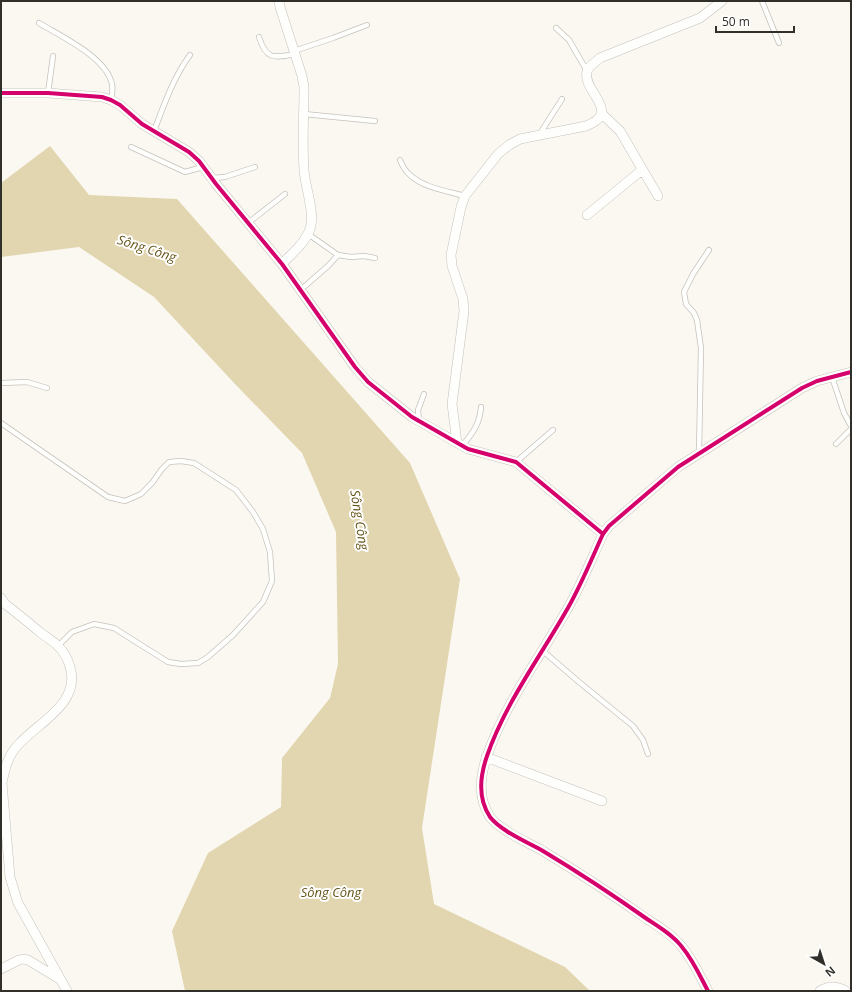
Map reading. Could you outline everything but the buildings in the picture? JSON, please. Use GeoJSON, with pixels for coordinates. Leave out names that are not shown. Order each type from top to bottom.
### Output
{"type":"FeatureCollection","features":[{"type":"Feature","properties":{"kind":"street"},"geometry":{"type":"LineString","coordinates":[[279,1],[304,87],[304,168],[311,215],[311,225],[308,234],[302,243],[282,264]]}},
{"type":"Feature","properties":{"kind":"street"},"geometry":{"type":"LineString","coordinates":[[658,196],[620,131],[602,114],[601,108],[587,79],[587,71],[600,58],[700,18],[722,1]]}},
{"type":"Feature","properties":{"kind":"street"},"geometry":{"type":"LineString","coordinates":[[1,93],[48,93],[102,97],[120,105],[135,119],[189,152],[282,264],[361,375],[404,412],[419,421],[477,452],[516,462],[603,534]]}},
{"type":"Feature","properties":{"kind":"street"},"geometry":{"type":"LineString","coordinates":[[460,444],[452,404],[464,311],[463,299],[452,266],[451,255],[461,207],[465,196],[498,154],[509,145],[520,139],[593,124],[602,114]]}},
{"type":"Feature","properties":{"kind":"street"},"geometry":{"type":"LineString","coordinates":[[587,215],[642,170]]}},
{"type":"Feature","properties":{"kind":"street"},"geometry":{"type":"LineString","coordinates":[[708,991],[690,957],[682,946],[672,937],[628,905],[544,851],[501,827],[491,818],[484,807],[481,792],[481,776],[486,757],[508,707],[573,599],[603,534],[609,526],[664,477],[699,453],[802,388],[817,381],[851,372]]}},
{"type":"Feature","properties":{"kind":"street"},"geometry":{"type":"LineString","coordinates":[[1,598],[5,604],[60,644],[68,659],[72,673],[71,688],[64,701],[56,712],[19,744],[10,755],[2,783],[10,877],[13,891],[18,903],[63,981],[67,991]]}},
{"type":"Feature","properties":{"kind":"street"},"geometry":{"type":"LineString","coordinates":[[486,757],[602,801]]}},
{"type":"Feature","properties":{"kind":"street"},"geometry":{"type":"LineString","coordinates":[[1,969],[23,959],[28,960],[63,981]]}},
{"type":"Feature","properties":{"kind":"street"},"geometry":{"type":"LineString","coordinates":[[820,991],[825,988],[833,987],[846,991]]}},
{"type":"Feature","properties":{"kind":"lane"},"geometry":{"type":"LineString","coordinates":[[762,1],[779,44]]}},
{"type":"Feature","properties":{"kind":"lane"},"geometry":{"type":"LineString","coordinates":[[39,23],[98,60],[109,75],[113,86],[111,100]]}},
{"type":"Feature","properties":{"kind":"lane"},"geometry":{"type":"LineString","coordinates":[[259,37],[262,47],[270,55],[276,58],[367,25]]}},
{"type":"Feature","properties":{"kind":"lane"},"geometry":{"type":"LineString","coordinates":[[556,28],[569,40],[587,71]]}},
{"type":"Feature","properties":{"kind":"lane"},"geometry":{"type":"LineString","coordinates":[[154,131],[170,90],[182,66],[190,55]]}},
{"type":"Feature","properties":{"kind":"lane"},"geometry":{"type":"LineString","coordinates":[[48,93],[53,56]]}},
{"type":"Feature","properties":{"kind":"lane"},"geometry":{"type":"LineString","coordinates":[[539,135],[562,99]]}},
{"type":"Feature","properties":{"kind":"lane"},"geometry":{"type":"LineString","coordinates":[[304,114],[374,121]]}},
{"type":"Feature","properties":{"kind":"lane"},"geometry":{"type":"LineString","coordinates":[[131,147],[185,172],[203,167]]}},
{"type":"Feature","properties":{"kind":"lane"},"geometry":{"type":"LineString","coordinates":[[400,160],[410,176],[423,184],[465,196]]}},
{"type":"Feature","properties":{"kind":"lane"},"geometry":{"type":"LineString","coordinates":[[211,178],[226,177],[256,167]]}},
{"type":"Feature","properties":{"kind":"lane"},"geometry":{"type":"LineString","coordinates":[[248,223],[285,194]]}},
{"type":"Feature","properties":{"kind":"lane"},"geometry":{"type":"LineString","coordinates":[[308,234],[338,255],[375,258]]}},
{"type":"Feature","properties":{"kind":"lane"},"geometry":{"type":"LineString","coordinates":[[699,453],[701,348],[697,320],[694,313],[684,300],[684,292],[693,274],[709,250]]}},
{"type":"Feature","properties":{"kind":"lane"},"geometry":{"type":"LineString","coordinates":[[305,286],[338,255]]}},
{"type":"Feature","properties":{"kind":"lane"},"geometry":{"type":"LineString","coordinates":[[832,377],[844,413],[851,427],[836,444]]}},
{"type":"Feature","properties":{"kind":"lane"},"geometry":{"type":"LineString","coordinates":[[1,383],[27,382],[47,388]]}},
{"type":"Feature","properties":{"kind":"lane"},"geometry":{"type":"LineString","coordinates":[[419,421],[418,410],[424,394]]}},
{"type":"Feature","properties":{"kind":"lane"},"geometry":{"type":"LineString","coordinates":[[460,444],[477,426],[481,406]]}},
{"type":"Feature","properties":{"kind":"lane"},"geometry":{"type":"LineString","coordinates":[[1,423],[108,497],[125,501],[142,494],[169,462],[181,461],[194,463],[236,490],[263,529],[270,552],[272,581],[263,602],[233,635],[208,657],[198,663],[181,664],[168,662],[114,628],[94,624],[72,632],[60,644]]}},
{"type":"Feature","properties":{"kind":"lane"},"geometry":{"type":"LineString","coordinates":[[516,462],[553,430]]}},
{"type":"Feature","properties":{"kind":"lane"},"geometry":{"type":"LineString","coordinates":[[543,651],[633,726],[643,740],[648,754]]}},
{"type":"Feature","properties":{"kind":"water","name":"Sông Công"},"geometry":{"type":"Polygon","coordinates":[[[50,146],[89,195],[177,199],[410,463],[460,579],[422,828],[434,904],[565,967],[590,991],[185,991],[172,931],[208,853],[281,807],[282,758],[330,698],[338,664],[336,532],[302,453],[154,297],[79,247],[1,257],[1,183],[50,146]]]}},
{"type":"Feature","properties":{"kind":"cycle path"},"geometry":{"type":"LineString","coordinates":[[1,93],[48,93],[102,97],[120,105],[142,124],[189,152],[199,161],[282,264],[355,367],[368,382],[412,417],[468,449],[516,462],[603,534]]}},
{"type":"Feature","properties":{"kind":"cycle path"},"geometry":{"type":"LineString","coordinates":[[708,991],[690,957],[670,935],[582,875],[543,851],[507,832],[495,822],[490,817],[483,803],[481,787],[483,771],[494,737],[512,700],[555,631],[580,584],[603,534],[609,526],[678,467],[802,388],[817,381],[851,372]]}}]}
